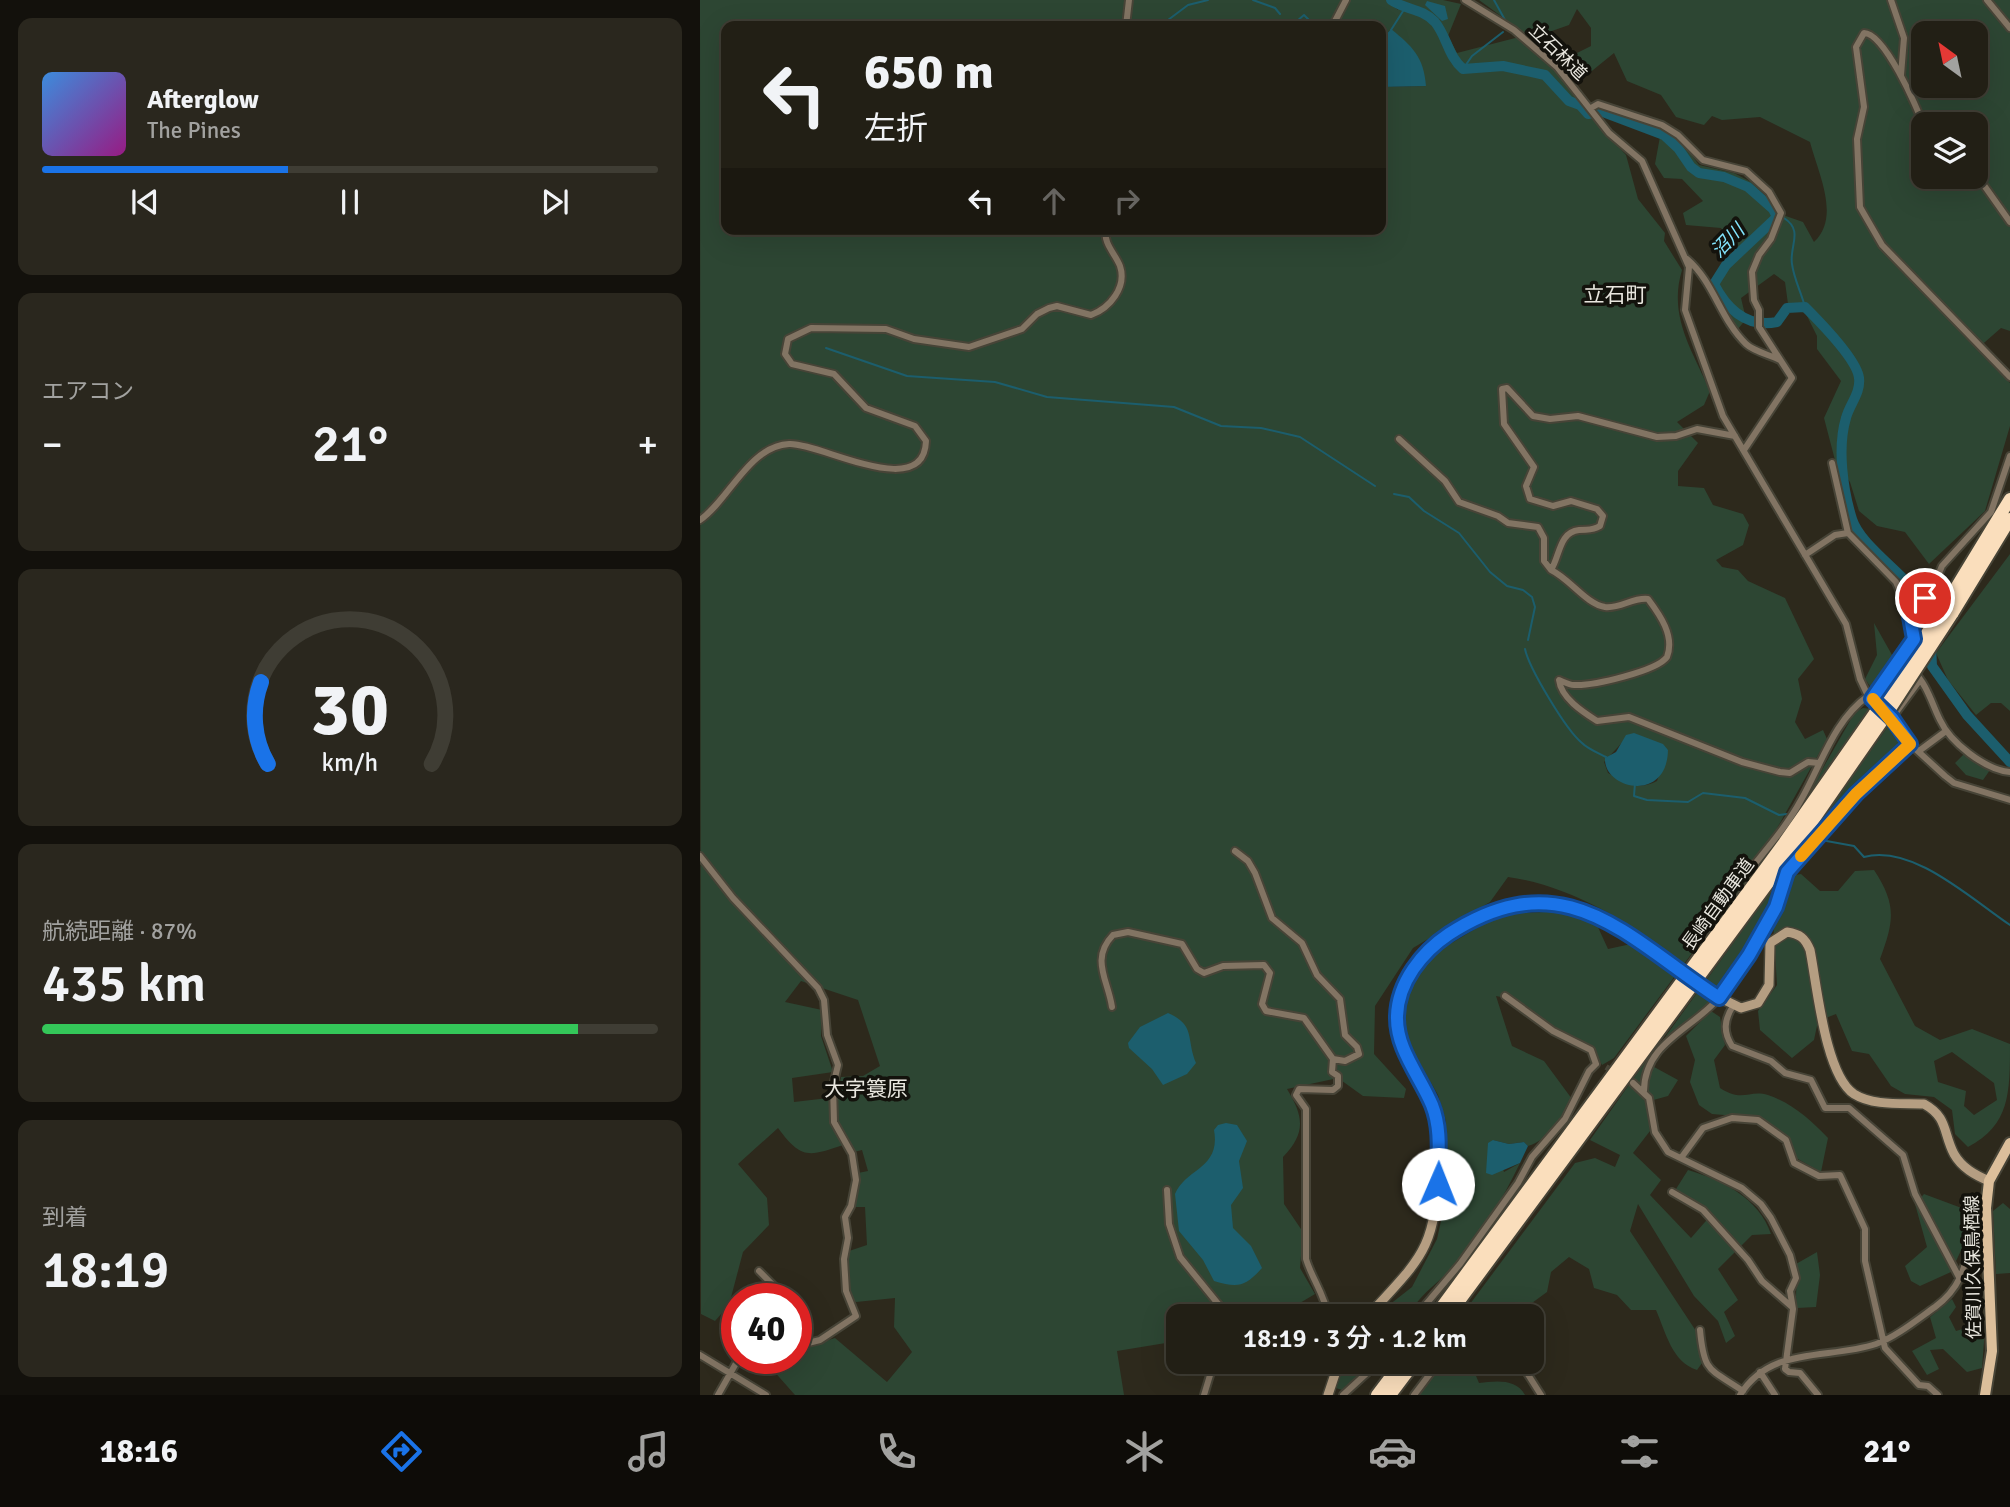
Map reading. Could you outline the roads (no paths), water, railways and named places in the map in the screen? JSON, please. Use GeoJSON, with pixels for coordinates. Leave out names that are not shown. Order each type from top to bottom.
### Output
{"type":"FeatureCollection","features":[{"type":"Feature","properties":{"kind":"highway","name":"長崎自動車道"},"geometry":{"type":"LineString","coordinates":[[1457,1304],[1793,849],[1884,717],[1949,609],[2010,499]]}},
{"type":"Feature","properties":{"kind":"highway","name":"長崎自動車道"},"geometry":{"type":"LineString","coordinates":[[1949,609],[2010,519]]}},
{"type":"Feature","properties":{"kind":"highway","name":"長崎自動車道"},"geometry":{"type":"LineString","coordinates":[[1433,1304],[1784,843],[1884,717]]}},
{"type":"Feature","properties":{"kind":"highway"},"geometry":{"type":"LineString","coordinates":[[1377,1395],[1393,1374]]}},
{"type":"Feature","properties":{"kind":"highway"},"geometry":{"type":"LineString","coordinates":[[1390,1395],[1406,1374]]}},
{"type":"Feature","properties":{"kind":"main road","name":"佐賀川久保鳥栖線"},"geometry":{"type":"LineString","coordinates":[[1985,1395],[1992,1351],[1986,1208],[1989,1181],[2010,1143]]}},
{"type":"Feature","properties":{"kind":"street"},"geometry":{"type":"LineString","coordinates":[[1127,21],[1129,0]]}},
{"type":"Feature","properties":{"kind":"street"},"geometry":{"type":"LineString","coordinates":[[1335,21],[1346,0]]}},
{"type":"Feature","properties":{"kind":"street","name":"立石林道"},"geometry":{"type":"LineString","coordinates":[[1465,0],[1526,40],[1557,66],[1609,133],[1642,161],[1686,258]]}},
{"type":"Feature","properties":{"kind":"street"},"geometry":{"type":"LineString","coordinates":[[1891,0],[1904,38],[1901,77]]}},
{"type":"Feature","properties":{"kind":"street"},"geometry":{"type":"LineString","coordinates":[[1987,0],[2010,28]]}},
{"type":"Feature","properties":{"kind":"street"},"geometry":{"type":"LineString","coordinates":[[1917,112],[1901,77],[1876,38],[1867,32],[1861,36],[1856,47],[1864,107],[1857,139],[1860,207],[1882,245],[2010,377]]}},
{"type":"Feature","properties":{"kind":"street"},"geometry":{"type":"LineString","coordinates":[[1591,108],[1598,104],[1662,125],[1678,135],[1697,156],[1746,172],[1769,192],[1782,213],[1752,272],[1754,300],[1759,310],[1758,323],[1792,378],[1744,450]]}},
{"type":"Feature","properties":{"kind":"street"},"geometry":{"type":"LineString","coordinates":[[1987,189],[2010,222]]}},
{"type":"Feature","properties":{"kind":"street"},"geometry":{"type":"LineString","coordinates":[[700,520],[711,512],[763,454],[785,444],[808,446],[885,469],[917,463],[926,450],[926,441],[915,426],[866,408],[834,374],[792,364],[785,354],[785,345],[796,333],[830,327],[886,329],[914,339],[969,346],[1023,329],[1037,314],[1049,307],[1058,306],[1091,315],[1104,309],[1115,297],[1121,278],[1118,262],[1106,235]]}},
{"type":"Feature","properties":{"kind":"street"},"geometry":{"type":"LineString","coordinates":[[1686,258],[1703,276],[1725,321],[1744,343],[1780,360]]}},
{"type":"Feature","properties":{"kind":"street"},"geometry":{"type":"LineString","coordinates":[[1686,258],[1690,274],[1685,310],[1723,416],[1846,624],[1860,679],[1870,697],[1884,717],[1910,744],[1954,783],[2010,800]]}},
{"type":"Feature","properties":{"kind":"street"},"geometry":{"type":"LineString","coordinates":[[1551,569],[1564,538],[1579,530],[1600,526],[1604,516],[1597,509],[1571,501],[1553,506],[1530,499],[1526,486],[1534,467],[1504,424],[1502,389],[1507,388],[1533,416],[1550,419],[1578,416],[1657,437],[1676,436],[1698,429],[1735,436]]}},
{"type":"Feature","properties":{"kind":"street"},"geometry":{"type":"LineString","coordinates":[[1399,439],[1445,481],[1459,502],[1498,516],[1508,523],[1538,527],[1544,538],[1544,561],[1551,569],[1567,578],[1588,600],[1602,607],[1617,607],[1647,599],[1662,619],[1670,642],[1667,657],[1656,665],[1589,684],[1575,685],[1559,680],[1562,690],[1580,710],[1597,721],[1629,717],[1742,762],[1780,772],[1790,773],[1808,762],[1820,767]]}},
{"type":"Feature","properties":{"kind":"street"},"geometry":{"type":"LineString","coordinates":[[1910,617],[1931,592],[1942,566],[1991,512],[2010,456]]}},
{"type":"Feature","properties":{"kind":"street"},"geometry":{"type":"LineString","coordinates":[[1832,463],[1848,533],[1896,582],[1910,617],[1914,639]]}},
{"type":"Feature","properties":{"kind":"street"},"geometry":{"type":"LineString","coordinates":[[1805,555],[1835,535],[1848,533]]}},
{"type":"Feature","properties":{"kind":"street"},"geometry":{"type":"LineString","coordinates":[[1753,866],[1793,813],[1853,707],[1870,697],[1900,661],[1927,620],[1936,602],[1931,592]]}},
{"type":"Feature","properties":{"kind":"street"},"geometry":{"type":"LineString","coordinates":[[1900,661],[1920,680],[1947,731],[1988,765],[2010,772]]}},
{"type":"Feature","properties":{"kind":"street"},"geometry":{"type":"LineString","coordinates":[[1884,717],[1920,680]]}},
{"type":"Feature","properties":{"kind":"street"},"geometry":{"type":"LineString","coordinates":[[1919,751],[1947,731]]}},
{"type":"Feature","properties":{"kind":"street"},"geometry":{"type":"LineString","coordinates":[[1644,1091],[1647,1068],[1658,1048],[1717,996],[1749,955],[1776,907],[1787,872],[1856,794],[1910,744]]}},
{"type":"Feature","properties":{"kind":"street"},"geometry":{"type":"LineString","coordinates":[[1850,788],[1856,794]]}},
{"type":"Feature","properties":{"kind":"street"},"geometry":{"type":"LineString","coordinates":[[1235,851],[1248,861],[1272,918],[1302,943],[1317,975],[1340,999],[1345,1035],[1360,1052],[1345,1061],[1333,1059]]}},
{"type":"Feature","properties":{"kind":"street"},"geometry":{"type":"LineString","coordinates":[[700,856],[733,898],[818,988],[824,1000],[827,1035],[838,1065],[833,1086],[834,1122],[852,1154],[856,1180],[851,1206],[845,1217],[848,1238],[844,1259],[846,1291],[856,1316],[820,1340],[812,1342]]}},
{"type":"Feature","properties":{"kind":"street"},"geometry":{"type":"LineString","coordinates":[[1379,1304],[1422,1255],[1432,1231],[1437,1206],[1437,1121],[1405,1052],[1397,1017],[1401,998],[1419,960],[1431,947],[1480,918],[1510,906],[1533,902],[1578,909],[1605,919],[1632,933],[1733,1006],[1749,1007],[1764,996],[1769,985],[1770,943],[1787,932],[1798,933],[1806,939],[1810,950],[1834,1065],[1846,1087],[1868,1100],[1924,1104],[1932,1108],[1946,1124],[1954,1154],[1963,1167],[1989,1181]]}},
{"type":"Feature","properties":{"kind":"street"},"geometry":{"type":"LineString","coordinates":[[1112,1007],[1100,965],[1102,952],[1113,935],[1128,932],[1177,942],[1188,950],[1197,968],[1204,973],[1223,966],[1264,965],[1270,973],[1262,1007],[1272,1014],[1290,1014],[1304,1018],[1333,1059],[1332,1072],[1338,1076],[1338,1086],[1333,1090],[1306,1087],[1299,1089],[1296,1095],[1306,1109],[1306,1259],[1326,1304]]}},
{"type":"Feature","properties":{"kind":"street"},"geometry":{"type":"LineString","coordinates":[[1505,996],[1553,1031],[1591,1050],[1596,1064]]}},
{"type":"Feature","properties":{"kind":"street"},"geometry":{"type":"LineString","coordinates":[[1733,1006],[1725,1022],[1725,1032],[1732,1046],[1771,1061],[1791,1076],[1811,1080],[1825,1108],[1849,1108],[1903,1155],[1915,1194],[1960,1279]]}},
{"type":"Feature","properties":{"kind":"street"},"geometry":{"type":"LineString","coordinates":[[1433,1304],[1518,1183],[1532,1157],[1565,1119],[1589,1071],[1596,1064]]}},
{"type":"Feature","properties":{"kind":"street"},"geometry":{"type":"LineString","coordinates":[[1596,1064],[1606,1067]]}},
{"type":"Feature","properties":{"kind":"street"},"geometry":{"type":"LineString","coordinates":[[1633,1083],[1644,1091],[1650,1101],[1657,1136],[1668,1152],[1742,1188],[1767,1212],[1794,1265],[1796,1278],[1790,1291],[1793,1309],[1784,1361],[1788,1372],[1800,1373],[1818,1395]]}},
{"type":"Feature","properties":{"kind":"street"},"geometry":{"type":"LineString","coordinates":[[1681,1158],[1703,1128],[1732,1118],[1758,1120],[1786,1140],[1794,1163],[1819,1176],[1840,1175],[1865,1229],[1866,1261],[1884,1340],[1892,1358],[1919,1385],[1928,1386],[1938,1395]]}},
{"type":"Feature","properties":{"kind":"street"},"geometry":{"type":"LineString","coordinates":[[1167,1190],[1170,1224],[1180,1257],[1218,1304]]}},
{"type":"Feature","properties":{"kind":"street"},"geometry":{"type":"LineString","coordinates":[[1672,1192],[1703,1210],[1728,1242],[1748,1259],[1762,1281],[1793,1309]]}},
{"type":"Feature","properties":{"kind":"street"},"geometry":{"type":"LineString","coordinates":[[1700,1330],[1703,1360],[1708,1367],[1742,1393],[1760,1372],[1784,1361],[1884,1340],[1939,1304],[1960,1279],[1977,1220],[1986,1208]]}},
{"type":"Feature","properties":{"kind":"street"},"geometry":{"type":"LineString","coordinates":[[759,1271],[771,1283]]}},
{"type":"Feature","properties":{"kind":"street"},"geometry":{"type":"LineString","coordinates":[[700,1354],[721,1367]]}},
{"type":"Feature","properties":{"kind":"street"},"geometry":{"type":"LineString","coordinates":[[1760,1372],[1775,1395]]}},
{"type":"Feature","properties":{"kind":"street"},"geometry":{"type":"LineString","coordinates":[[718,1395],[729,1374]]}},
{"type":"Feature","properties":{"kind":"street"},"geometry":{"type":"LineString","coordinates":[[732,1374],[766,1395]]}},
{"type":"Feature","properties":{"kind":"street"},"geometry":{"type":"LineString","coordinates":[[1204,1395],[1210,1374]]}},
{"type":"Feature","properties":{"kind":"street"},"geometry":{"type":"LineString","coordinates":[[1328,1395],[1335,1374]]}},
{"type":"Feature","properties":{"kind":"street"},"geometry":{"type":"LineString","coordinates":[[1343,1395],[1366,1374]]}},
{"type":"Feature","properties":{"kind":"street"},"geometry":{"type":"LineString","coordinates":[[1414,1395],[1430,1374]]}},
{"type":"Feature","properties":{"kind":"street"},"geometry":{"type":"LineString","coordinates":[[1528,1374],[1541,1395]]}},
{"type":"Feature","properties":{"kind":"water"},"geometry":{"type":"Polygon","coordinates":[[[1427,1],[1445,6],[1448,19],[1442,21],[1425,5],[1427,1]]]}},
{"type":"Feature","properties":{"kind":"water"},"geometry":{"type":"Polygon","coordinates":[[[1391,29],[1416,53],[1423,67],[1426,86],[1386,87],[1386,34],[1391,29]]]}},
{"type":"Feature","properties":{"kind":"water"},"geometry":{"type":"Polygon","coordinates":[[[1634,733],[1663,744],[1668,750],[1665,767],[1657,778],[1647,784],[1635,786],[1614,777],[1607,769],[1605,758],[1616,752],[1626,735],[1634,733]]]}},
{"type":"Feature","properties":{"kind":"water"},"geometry":{"type":"Polygon","coordinates":[[[1168,1013],[1187,1028],[1196,1063],[1187,1074],[1163,1085],[1152,1069],[1129,1048],[1128,1043],[1140,1027],[1168,1013]]]}},
{"type":"Feature","properties":{"kind":"water"},"geometry":{"type":"Polygon","coordinates":[[[1218,1125],[1237,1125],[1247,1141],[1239,1161],[1243,1188],[1231,1205],[1233,1228],[1251,1246],[1262,1268],[1251,1279],[1235,1285],[1214,1281],[1203,1260],[1179,1231],[1175,1194],[1180,1185],[1208,1161],[1215,1143],[1214,1130],[1218,1125]]]}},
{"type":"Feature","properties":{"kind":"water"},"geometry":{"type":"Polygon","coordinates":[[[1493,1140],[1509,1144],[1524,1142],[1528,1146],[1520,1163],[1492,1175],[1486,1173],[1488,1143],[1493,1140]]]}},
{"type":"Feature","properties":{"kind":"waterway"},"geometry":{"type":"LineString","coordinates":[[1167,21],[1188,5],[1208,0]]}},
{"type":"Feature","properties":{"kind":"waterway"},"geometry":{"type":"LineString","coordinates":[[1253,0],[1275,8],[1280,14]]}},
{"type":"Feature","properties":{"kind":"waterway","name":"沼川"},"geometry":{"type":"LineString","coordinates":[[1391,0],[1430,17],[1463,69],[1503,66],[1545,75],[1569,101],[1580,105],[1588,114],[1603,112],[1664,135],[1699,173],[1724,177],[1748,187],[1773,209],[1777,217],[1726,265],[1714,284],[1732,309],[1756,322],[1777,322],[1787,308],[1805,307],[1852,361],[1859,383],[1846,418],[1842,442],[1844,482],[1852,519],[1868,544],[1920,596],[1933,623]]}},
{"type":"Feature","properties":{"kind":"waterway"},"geometry":{"type":"LineString","coordinates":[[1494,0],[1505,20]]}},
{"type":"Feature","properties":{"kind":"waterway"},"geometry":{"type":"LineString","coordinates":[[1391,30],[1405,8]]}},
{"type":"Feature","properties":{"kind":"waterway"},"geometry":{"type":"LineString","coordinates":[[1297,21],[1304,15],[1310,21]]}},
{"type":"Feature","properties":{"kind":"waterway"},"geometry":{"type":"LineString","coordinates":[[1463,69],[1472,56],[1503,32]]}},
{"type":"Feature","properties":{"kind":"waterway"},"geometry":{"type":"LineString","coordinates":[[1784,218],[1790,223],[1795,234],[1792,264],[1805,307]]}},
{"type":"Feature","properties":{"kind":"waterway"},"geometry":{"type":"LineString","coordinates":[[826,348],[907,376],[995,382],[1047,397],[1174,407],[1221,426],[1261,428],[1300,437],[1375,486]]}},
{"type":"Feature","properties":{"kind":"waterway"},"geometry":{"type":"LineString","coordinates":[[1394,494],[1409,497],[1424,511],[1459,533],[1490,572],[1507,586],[1523,590],[1532,597],[1535,607],[1528,640]]}},
{"type":"Feature","properties":{"kind":"waterway","name":"沼川"},"geometry":{"type":"LineString","coordinates":[[1931,645],[1932,666],[1967,715],[2010,762]]}},
{"type":"Feature","properties":{"kind":"waterway"},"geometry":{"type":"LineString","coordinates":[[1525,649],[1541,684],[1567,726],[1584,745],[1606,757]]}},
{"type":"Feature","properties":{"kind":"waterway"},"geometry":{"type":"LineString","coordinates":[[1635,783],[1634,796],[1647,800],[1688,802],[1703,793],[1745,798],[1779,815],[1787,814]]}},
{"type":"Feature","properties":{"kind":"waterway"},"geometry":{"type":"LineString","coordinates":[[1821,840],[1854,846],[1864,857],[1883,855],[1902,858],[1921,866],[1941,876],[2010,925]]}},
{"type":"Feature","properties":{"kind":"tunnel"},"geometry":{"type":"LineString","coordinates":[[1606,1067],[1633,1083]]}},
{"type":"Feature","properties":{"kind":"district","name":"立石町"},"geometry":{"type":"Point","coordinates":[1615,295]}},
{"type":"Feature","properties":{"kind":"district","name":"大字簑原"},"geometry":{"type":"Point","coordinates":[866,1089]}}]}
